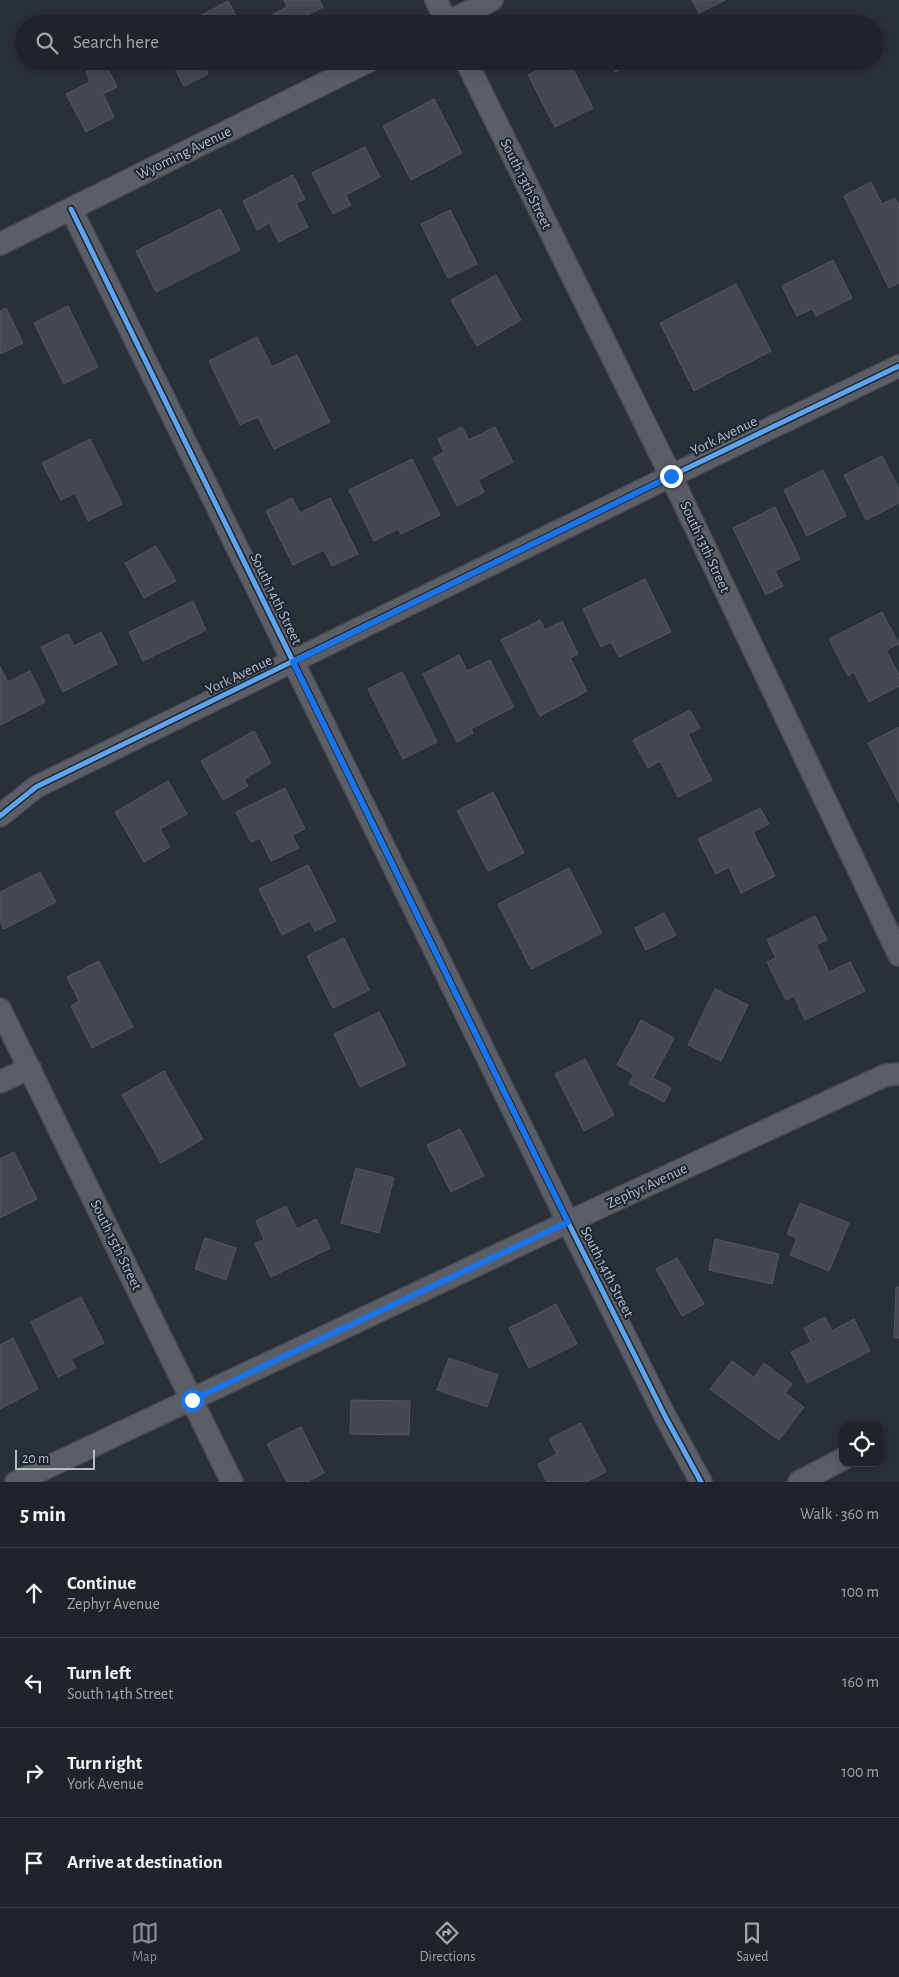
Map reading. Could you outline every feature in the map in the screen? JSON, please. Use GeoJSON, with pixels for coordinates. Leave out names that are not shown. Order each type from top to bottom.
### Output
{"type":"FeatureCollection","features":[{"type":"Feature","properties":{"kind":"street"},"geometry":{"type":"LineString","coordinates":[[436,0],[443,15]]}},
{"type":"Feature","properties":{"kind":"street"},"geometry":{"type":"LineString","coordinates":[[462,15],[492,0]]}},
{"type":"Feature","properties":{"kind":"street","name":"Wyoming Avenue"},"geometry":{"type":"LineString","coordinates":[[0,244],[351,70]]}},
{"type":"Feature","properties":{"kind":"street","name":"South 13th Street"},"geometry":{"type":"LineString","coordinates":[[470,70],[671,476],[899,955]]}},
{"type":"Feature","properties":{"kind":"street","name":"South 14th Street"},"geometry":{"type":"LineString","coordinates":[[71,209],[568,1222],[666,1418],[701,1482]]}},
{"type":"Feature","properties":{"kind":"street","name":"York Avenue"},"geometry":{"type":"LineString","coordinates":[[0,816],[36,787],[899,366]]}},
{"type":"Feature","properties":{"kind":"street","name":"South 15th Street"},"geometry":{"type":"LineString","coordinates":[[0,1009],[232,1482]]}},
{"type":"Feature","properties":{"kind":"street"},"geometry":{"type":"LineString","coordinates":[[0,1082],[30,1068]]}},
{"type":"Feature","properties":{"kind":"street","name":"Zephyr Avenue"},"geometry":{"type":"LineString","coordinates":[[16,1482],[568,1222],[886,1075],[899,1074]]}},
{"type":"Feature","properties":{"kind":"street"},"geometry":{"type":"LineString","coordinates":[[799,1482],[839,1461]]}},
{"type":"Feature","properties":{"kind":"building"},"geometry":{"type":"Polygon","coordinates":[[[284,0],[319,0],[323,7],[307,15],[274,15],[287,7],[284,0]]]}},
{"type":"Feature","properties":{"kind":"building"},"geometry":{"type":"Polygon","coordinates":[[[692,0],[725,0],[699,13],[692,0]]]}},
{"type":"Feature","properties":{"kind":"building"},"geometry":{"type":"Polygon","coordinates":[[[228,1],[235,15],[202,15],[228,1]]]}},
{"type":"Feature","properties":{"kind":"building"},"geometry":{"type":"Polygon","coordinates":[[[90,70],[108,70],[117,87],[103,94],[114,117],[86,132],[66,94],[90,82],[86,72],[90,70]]]}},
{"type":"Feature","properties":{"kind":"building"},"geometry":{"type":"Polygon","coordinates":[[[176,70],[206,70],[208,74],[184,86],[176,70]]]}},
{"type":"Feature","properties":{"kind":"building"},"geometry":{"type":"Polygon","coordinates":[[[538,70],[574,70],[593,108],[555,127],[528,75],[538,70]]]}},
{"type":"Feature","properties":{"kind":"building"},"geometry":{"type":"Polygon","coordinates":[[[434,99],[462,153],[411,180],[383,126],[434,99]]]}},
{"type":"Feature","properties":{"kind":"building"},"geometry":{"type":"Polygon","coordinates":[[[365,147],[380,177],[346,195],[351,205],[333,214],[312,173],[365,147]]]}},
{"type":"Feature","properties":{"kind":"building"},"geometry":{"type":"Polygon","coordinates":[[[293,175],[305,199],[296,203],[308,227],[279,242],[269,223],[257,230],[243,201],[293,175]]]}},
{"type":"Feature","properties":{"kind":"building"},"geometry":{"type":"Polygon","coordinates":[[[871,182],[882,204],[895,198],[899,205],[899,283],[889,288],[844,196],[871,182]]]}},
{"type":"Feature","properties":{"kind":"building"},"geometry":{"type":"Polygon","coordinates":[[[220,209],[240,250],[156,292],[136,251],[220,209]]]}},
{"type":"Feature","properties":{"kind":"building"},"geometry":{"type":"Polygon","coordinates":[[[450,210],[477,264],[448,278],[421,224],[450,210]]]}},
{"type":"Feature","properties":{"kind":"building"},"geometry":{"type":"Polygon","coordinates":[[[833,260],[852,298],[816,316],[812,309],[797,316],[782,286],[833,260]]]}},
{"type":"Feature","properties":{"kind":"building"},"geometry":{"type":"Polygon","coordinates":[[[496,275],[521,320],[477,346],[451,300],[496,275]]]}},
{"type":"Feature","properties":{"kind":"building"},"geometry":{"type":"Polygon","coordinates":[[[736,284],[771,351],[694,391],[660,323],[736,284]]]}},
{"type":"Feature","properties":{"kind":"building"},"geometry":{"type":"Polygon","coordinates":[[[68,306],[98,367],[64,384],[34,323],[68,306]]]}},
{"type":"Feature","properties":{"kind":"building"},"geometry":{"type":"Polygon","coordinates":[[[6,308],[23,343],[0,354],[0,311],[6,308]]]}},
{"type":"Feature","properties":{"kind":"building"},"geometry":{"type":"Polygon","coordinates":[[[257,337],[272,367],[297,355],[330,422],[274,449],[258,417],[240,425],[209,361],[257,337]]]}},
{"type":"Feature","properties":{"kind":"building"},"geometry":{"type":"Polygon","coordinates":[[[462,427],[469,440],[495,427],[513,462],[478,480],[484,492],[457,506],[433,458],[444,452],[438,439],[462,427]]]}},
{"type":"Feature","properties":{"kind":"building"},"geometry":{"type":"Polygon","coordinates":[[[90,439],[122,504],[88,521],[75,493],[61,500],[42,463],[90,439]]]}},
{"type":"Feature","properties":{"kind":"building"},"geometry":{"type":"Polygon","coordinates":[[[882,456],[899,489],[899,503],[866,520],[844,475],[882,456]]]}},
{"type":"Feature","properties":{"kind":"building"},"geometry":{"type":"Polygon","coordinates":[[[412,459],[440,515],[401,534],[398,529],[374,541],[349,490],[412,459]]]}},
{"type":"Feature","properties":{"kind":"building"},"geometry":{"type":"Polygon","coordinates":[[[823,470],[846,516],[807,536],[784,490],[823,470]]]}},
{"type":"Feature","properties":{"kind":"building"},"geometry":{"type":"Polygon","coordinates":[[[292,498],[300,513],[330,498],[358,554],[332,566],[324,550],[293,565],[266,511],[292,498]]]}},
{"type":"Feature","properties":{"kind":"building"},"geometry":{"type":"Polygon","coordinates":[[[775,507],[800,559],[775,571],[783,586],[766,595],[733,528],[775,507]]]}},
{"type":"Feature","properties":{"kind":"building"},"geometry":{"type":"Polygon","coordinates":[[[156,546],[176,581],[144,598],[125,563],[156,546]]]}},
{"type":"Feature","properties":{"kind":"building"},"geometry":{"type":"Polygon","coordinates":[[[645,579],[671,632],[619,657],[611,642],[601,647],[583,609],[645,579]]]}},
{"type":"Feature","properties":{"kind":"building"},"geometry":{"type":"Polygon","coordinates":[[[193,601],[206,630],[143,661],[129,632],[193,601]]]}},
{"type":"Feature","properties":{"kind":"building"},"geometry":{"type":"Polygon","coordinates":[[[882,612],[899,644],[886,650],[899,675],[899,686],[869,702],[854,672],[848,676],[829,639],[882,612]]]}},
{"type":"Feature","properties":{"kind":"building"},"geometry":{"type":"Polygon","coordinates":[[[540,620],[545,630],[562,621],[578,654],[570,658],[587,691],[540,716],[501,640],[540,620]]]}},
{"type":"Feature","properties":{"kind":"building"},"geometry":{"type":"Polygon","coordinates":[[[101,632],[117,664],[63,692],[41,647],[68,634],[74,646],[101,632]]]}},
{"type":"Feature","properties":{"kind":"building"},"geometry":{"type":"Polygon","coordinates":[[[459,655],[467,671],[490,660],[514,707],[471,729],[473,733],[457,742],[423,674],[459,655]]]}},
{"type":"Feature","properties":{"kind":"building"},"geometry":{"type":"Polygon","coordinates":[[[0,667],[8,682],[30,671],[45,702],[0,725],[0,667]]]}},
{"type":"Feature","properties":{"kind":"building"},"geometry":{"type":"Polygon","coordinates":[[[402,672],[437,742],[403,759],[368,689],[402,672]]]}},
{"type":"Feature","properties":{"kind":"building"},"geometry":{"type":"Polygon","coordinates":[[[690,710],[700,728],[688,734],[712,780],[678,797],[660,761],[648,768],[633,740],[690,710]]]}},
{"type":"Feature","properties":{"kind":"building"},"geometry":{"type":"Polygon","coordinates":[[[899,727],[899,803],[868,743],[899,727]]]}},
{"type":"Feature","properties":{"kind":"building"},"geometry":{"type":"Polygon","coordinates":[[[254,731],[271,763],[244,779],[248,786],[223,800],[201,761],[254,731]]]}},
{"type":"Feature","properties":{"kind":"building"},"geometry":{"type":"Polygon","coordinates":[[[168,781],[187,814],[160,829],[170,847],[144,862],[115,812],[168,781]]]}},
{"type":"Feature","properties":{"kind":"building"},"geometry":{"type":"Polygon","coordinates":[[[285,788],[305,829],[292,835],[299,848],[271,861],[260,838],[251,842],[236,812],[285,788]]]}},
{"type":"Feature","properties":{"kind":"building"},"geometry":{"type":"Polygon","coordinates":[[[493,792],[524,853],[488,871],[457,811],[493,792]]]}},
{"type":"Feature","properties":{"kind":"building"},"geometry":{"type":"Polygon","coordinates":[[[760,808],[769,824],[753,832],[775,876],[741,893],[729,867],[716,874],[698,839],[760,808]]]}},
{"type":"Feature","properties":{"kind":"building"},"geometry":{"type":"Polygon","coordinates":[[[308,865],[336,921],[315,931],[310,921],[282,935],[259,889],[308,865]]]}},
{"type":"Feature","properties":{"kind":"building"},"geometry":{"type":"Polygon","coordinates":[[[569,868],[602,933],[531,969],[498,904],[569,868]]]}},
{"type":"Feature","properties":{"kind":"building"},"geometry":{"type":"Polygon","coordinates":[[[40,872],[56,902],[4,929],[0,921],[0,892],[40,872]]]}},
{"type":"Feature","properties":{"kind":"building"},"geometry":{"type":"Polygon","coordinates":[[[664,913],[676,935],[646,950],[635,928],[664,913]]]}},
{"type":"Feature","properties":{"kind":"building"},"geometry":{"type":"Polygon","coordinates":[[[815,916],[827,940],[816,945],[829,972],[850,962],[865,991],[805,1020],[794,996],[786,1000],[767,962],[776,958],[767,940],[815,916]]]}},
{"type":"Feature","properties":{"kind":"building"},"geometry":{"type":"Polygon","coordinates":[[[344,938],[369,990],[333,1008],[307,956],[344,938]]]}},
{"type":"Feature","properties":{"kind":"building"},"geometry":{"type":"Polygon","coordinates":[[[99,961],[133,1027],[92,1048],[71,1006],[79,1001],[67,977],[99,961]]]}},
{"type":"Feature","properties":{"kind":"building"},"geometry":{"type":"Polygon","coordinates":[[[715,989],[748,1005],[721,1061],[688,1045],[715,989]]]}},
{"type":"Feature","properties":{"kind":"building"},"geometry":{"type":"Polygon","coordinates":[[[379,1012],[406,1065],[360,1087],[334,1034],[379,1012]]]}},
{"type":"Feature","properties":{"kind":"building"},"geometry":{"type":"Polygon","coordinates":[[[641,1020],[674,1038],[653,1078],[671,1088],[664,1102],[629,1084],[634,1074],[617,1065],[641,1020]]]}},
{"type":"Feature","properties":{"kind":"building"},"geometry":{"type":"Polygon","coordinates":[[[585,1059],[614,1115],[584,1131],[555,1074],[585,1059]]]}},
{"type":"Feature","properties":{"kind":"building"},"geometry":{"type":"Polygon","coordinates":[[[164,1071],[203,1139],[161,1163],[122,1095],[164,1071]]]}},
{"type":"Feature","properties":{"kind":"building"},"geometry":{"type":"Polygon","coordinates":[[[460,1129],[484,1176],[451,1192],[427,1145],[460,1129]]]}},
{"type":"Feature","properties":{"kind":"building"},"geometry":{"type":"Polygon","coordinates":[[[14,1152],[37,1199],[0,1218],[0,1159],[14,1152]]]}},
{"type":"Feature","properties":{"kind":"building"},"geometry":{"type":"Polygon","coordinates":[[[356,1168],[394,1178],[379,1233],[341,1223],[356,1168]]]}},
{"type":"Feature","properties":{"kind":"building"},"geometry":{"type":"Polygon","coordinates":[[[800,1203],[849,1223],[829,1271],[790,1255],[797,1238],[787,1234],[800,1203]]]}},
{"type":"Feature","properties":{"kind":"building"},"geometry":{"type":"Polygon","coordinates":[[[286,1206],[297,1229],[316,1219],[330,1248],[271,1277],[255,1244],[264,1239],[256,1221],[286,1206]]]}},
{"type":"Feature","properties":{"kind":"building"},"geometry":{"type":"Polygon","coordinates":[[[205,1238],[236,1248],[226,1280],[195,1269],[205,1238]]]}},
{"type":"Feature","properties":{"kind":"building"},"geometry":{"type":"Polygon","coordinates":[[[715,1239],[779,1254],[772,1284],[709,1270],[715,1239]]]}},
{"type":"Feature","properties":{"kind":"building"},"geometry":{"type":"Polygon","coordinates":[[[677,1258],[704,1304],[682,1316],[656,1269],[677,1258]]]}},
{"type":"Feature","properties":{"kind":"building"},"geometry":{"type":"Polygon","coordinates":[[[896,1287],[899,1287],[899,1338],[894,1338],[896,1287]]]}},
{"type":"Feature","properties":{"kind":"building"},"geometry":{"type":"Polygon","coordinates":[[[81,1297],[104,1343],[71,1359],[76,1368],[58,1377],[31,1322],[81,1297]]]}},
{"type":"Feature","properties":{"kind":"building"},"geometry":{"type":"Polygon","coordinates":[[[556,1304],[577,1344],[529,1368],[509,1328],[556,1304]]]}},
{"type":"Feature","properties":{"kind":"building"},"geometry":{"type":"Polygon","coordinates":[[[825,1317],[832,1331],[854,1319],[870,1351],[807,1383],[791,1352],[811,1342],[804,1328],[825,1317]]]}},
{"type":"Feature","properties":{"kind":"building"},"geometry":{"type":"Polygon","coordinates":[[[13,1338],[38,1389],[0,1409],[0,1345],[13,1338]]]}},
{"type":"Feature","properties":{"kind":"building"},"geometry":{"type":"Polygon","coordinates":[[[449,1358],[498,1375],[487,1407],[437,1390],[449,1358]]]}},
{"type":"Feature","properties":{"kind":"building"},"geometry":{"type":"Polygon","coordinates":[[[732,1361],[754,1377],[764,1363],[792,1384],[785,1393],[804,1407],[779,1440],[710,1389],[732,1361]]]}},
{"type":"Feature","properties":{"kind":"building"},"geometry":{"type":"Polygon","coordinates":[[[351,1400],[410,1401],[409,1435],[350,1434],[351,1400]]]}},
{"type":"Feature","properties":{"kind":"building"},"geometry":{"type":"Polygon","coordinates":[[[581,1423],[606,1472],[586,1482],[547,1482],[538,1464],[557,1454],[549,1439],[581,1423]]]}},
{"type":"Feature","properties":{"kind":"building"},"geometry":{"type":"Polygon","coordinates":[[[301,1427],[324,1473],[307,1482],[287,1482],[267,1444],[301,1427]]]}},
{"type":"Feature","properties":{"kind":"cycle path"},"geometry":{"type":"LineString","coordinates":[[71,209],[568,1222],[666,1418],[701,1482]]}},
{"type":"Feature","properties":{"kind":"cycle path"},"geometry":{"type":"LineString","coordinates":[[0,816],[36,787],[899,366]]}},
{"type":"Feature","properties":{"kind":"route"},"geometry":{"type":"LineString","coordinates":[[192,1400],[568,1222],[293,662],[671,476]]}}]}
